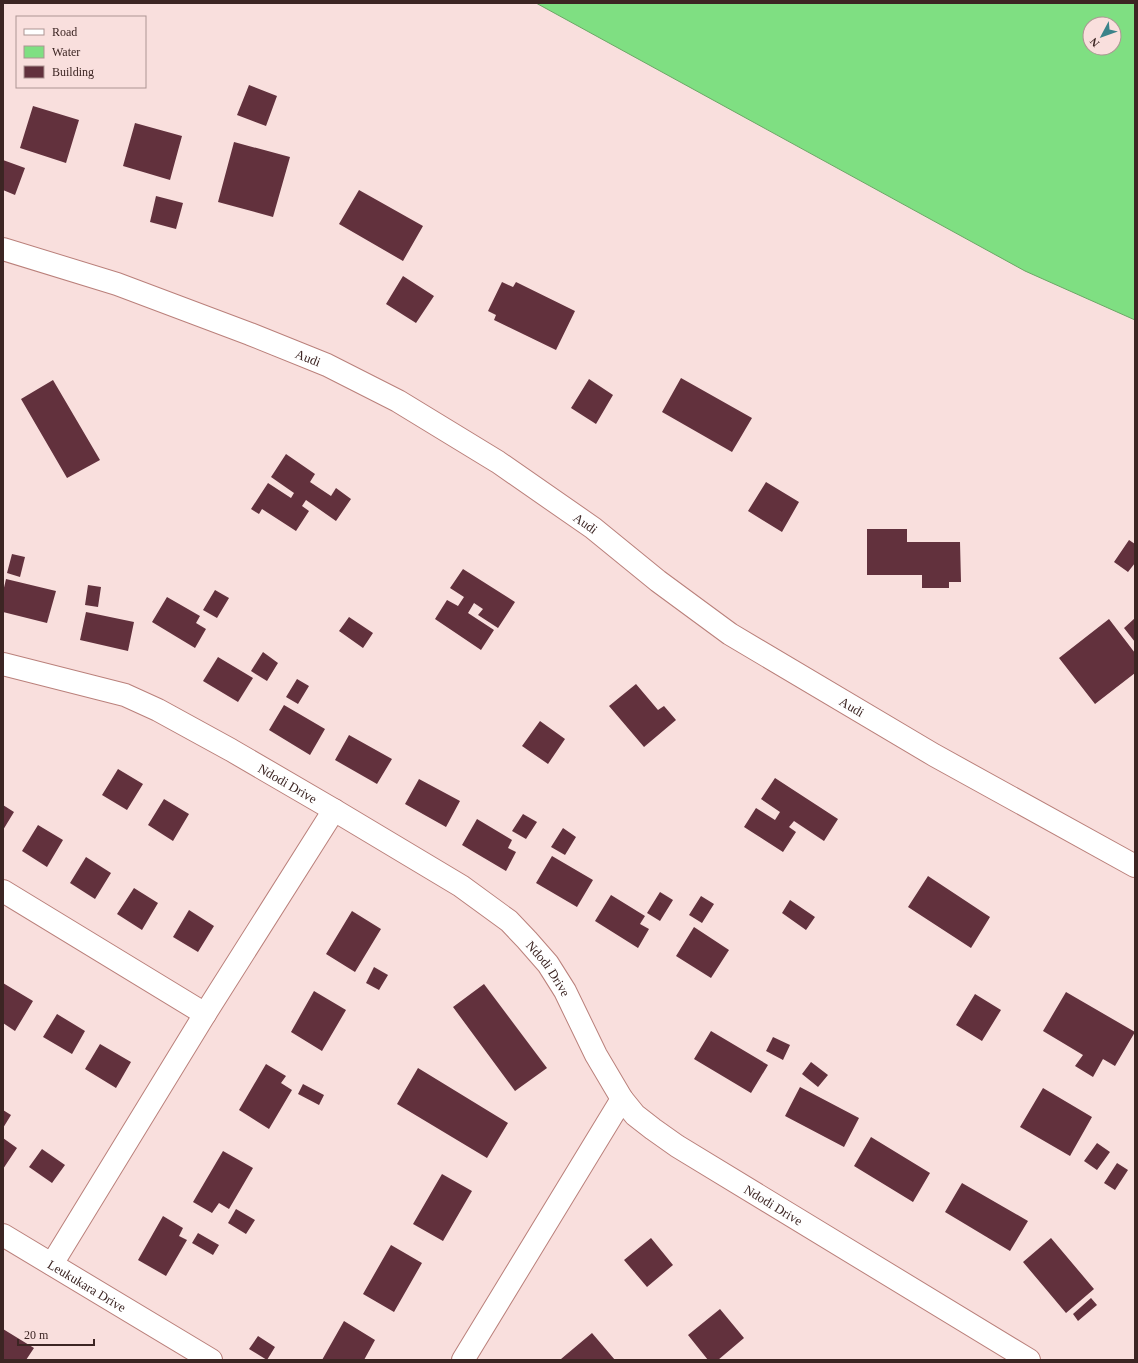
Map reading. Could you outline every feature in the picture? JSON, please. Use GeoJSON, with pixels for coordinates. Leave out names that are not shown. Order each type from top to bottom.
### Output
{"type":"FeatureCollection","features":[{"type":"Feature","properties":{"kind":"street","name":"Audi"},"geometry":{"type":"LineString","coordinates":[[3,249],[117,284],[250,334],[327,365],[398,401],[498,462],[593,528],[658,581],[730,634],[934,755],[1135,866]]}},
{"type":"Feature","properties":{"kind":"street","name":"Ndodi Drive"},"geometry":{"type":"LineString","coordinates":[[6,671],[124,695],[141,702],[231,750],[461,886],[509,921],[528,940],[548,964],[564,990],[596,1055],[622,1099],[635,1115],[653,1130],[677,1146],[1029,1360]]}},
{"type":"Feature","properties":{"kind":"street"},"geometry":{"type":"LineString","coordinates":[[52,1264],[205,1014],[334,810]]}},
{"type":"Feature","properties":{"kind":"street"},"geometry":{"type":"LineString","coordinates":[[3,891],[205,1014]]}},
{"type":"Feature","properties":{"kind":"street"},"geometry":{"type":"LineString","coordinates":[[463,1360],[622,1099]]}},
{"type":"Feature","properties":{"kind":"street","name":"Leukukara Drive"},"geometry":{"type":"LineString","coordinates":[[3,1235],[211,1360]]}},
{"type":"Feature","properties":{"kind":"water"},"geometry":{"type":"Polygon","coordinates":[[[536,3],[1135,3],[1135,320],[1025,271],[536,3]]]}},
{"type":"Feature","properties":{"kind":"building"},"geometry":{"type":"Polygon","coordinates":[[[249,85],[277,96],[266,126],[237,115],[249,85]]]}},
{"type":"Feature","properties":{"kind":"building"},"geometry":{"type":"Polygon","coordinates":[[[33,106],[79,120],[66,163],[20,148],[33,106]]]}},
{"type":"Feature","properties":{"kind":"building"},"geometry":{"type":"Polygon","coordinates":[[[135,123],[182,136],[170,180],[123,166],[135,123]]]}},
{"type":"Feature","properties":{"kind":"building"},"geometry":{"type":"Polygon","coordinates":[[[234,142],[290,157],[273,217],[218,202],[234,142]]]}},
{"type":"Feature","properties":{"kind":"building"},"geometry":{"type":"Polygon","coordinates":[[[3,160],[25,168],[15,195],[3,190],[3,160]]]}},
{"type":"Feature","properties":{"kind":"building"},"geometry":{"type":"Polygon","coordinates":[[[359,190],[423,226],[403,261],[339,224],[359,190]]]}},
{"type":"Feature","properties":{"kind":"building"},"geometry":{"type":"Polygon","coordinates":[[[156,196],[183,203],[176,229],[150,222],[156,196]]]}},
{"type":"Feature","properties":{"kind":"building"},"geometry":{"type":"Polygon","coordinates":[[[403,276],[434,296],[416,323],[386,304],[403,276]]]}},
{"type":"Feature","properties":{"kind":"building"},"geometry":{"type":"Polygon","coordinates":[[[502,282],[513,287],[516,282],[575,311],[556,350],[494,320],[496,315],[488,311],[502,282]]]}},
{"type":"Feature","properties":{"kind":"building"},"geometry":{"type":"Polygon","coordinates":[[[681,378],[752,418],[732,452],[662,412],[681,378]]]}},
{"type":"Feature","properties":{"kind":"building"},"geometry":{"type":"Polygon","coordinates":[[[589,379],[613,395],[596,424],[571,408],[589,379]]]}},
{"type":"Feature","properties":{"kind":"building"},"geometry":{"type":"Polygon","coordinates":[[[53,380],[100,460],[67,478],[21,399],[53,380]]]}},
{"type":"Feature","properties":{"kind":"building"},"geometry":{"type":"Polygon","coordinates":[[[286,454],[315,474],[310,482],[331,496],[336,488],[351,499],[336,521],[306,500],[302,506],[309,511],[296,531],[262,509],[259,514],[251,509],[268,483],[291,498],[294,493],[271,477],[286,454]]]}},
{"type":"Feature","properties":{"kind":"building"},"geometry":{"type":"Polygon","coordinates":[[[766,482],[799,502],[782,532],[748,511],[766,482]]]}},
{"type":"Feature","properties":{"kind":"building"},"geometry":{"type":"Polygon","coordinates":[[[867,529],[907,529],[907,542],[960,542],[961,582],[949,582],[949,588],[922,588],[922,575],[867,575],[867,529]]]}},
{"type":"Feature","properties":{"kind":"building"},"geometry":{"type":"Polygon","coordinates":[[[1129,540],[1135,544],[1135,563],[1128,572],[1114,562],[1129,540]]]}},
{"type":"Feature","properties":{"kind":"building"},"geometry":{"type":"Polygon","coordinates":[[[12,554],[25,557],[20,577],[7,573],[12,554]]]}},
{"type":"Feature","properties":{"kind":"building"},"geometry":{"type":"Polygon","coordinates":[[[463,569],[515,602],[498,628],[478,615],[483,609],[474,603],[468,613],[494,630],[481,650],[435,619],[447,600],[458,606],[464,597],[450,588],[463,569]]]}},
{"type":"Feature","properties":{"kind":"building"},"geometry":{"type":"Polygon","coordinates":[[[6,579],[56,591],[47,623],[3,612],[3,592],[6,579]]]}},
{"type":"Feature","properties":{"kind":"building"},"geometry":{"type":"Polygon","coordinates":[[[88,585],[101,587],[98,607],[85,605],[88,585]]]}},
{"type":"Feature","properties":{"kind":"building"},"geometry":{"type":"Polygon","coordinates":[[[215,590],[229,598],[217,618],[203,610],[215,590]]]}},
{"type":"Feature","properties":{"kind":"building"},"geometry":{"type":"Polygon","coordinates":[[[167,597],[200,616],[196,623],[206,629],[195,648],[152,622],[167,597]]]}},
{"type":"Feature","properties":{"kind":"building"},"geometry":{"type":"Polygon","coordinates":[[[86,612],[134,622],[128,651],[80,640],[86,612]]]}},
{"type":"Feature","properties":{"kind":"building"},"geometry":{"type":"Polygon","coordinates":[[[349,617],[373,633],[363,648],[339,631],[349,617]]]}},
{"type":"Feature","properties":{"kind":"building"},"geometry":{"type":"Polygon","coordinates":[[[1135,618],[1135,642],[1124,628],[1135,618]]]}},
{"type":"Feature","properties":{"kind":"building"},"geometry":{"type":"Polygon","coordinates":[[[1109,619],[1135,653],[1135,673],[1095,704],[1059,658],[1109,619]]]}},
{"type":"Feature","properties":{"kind":"building"},"geometry":{"type":"Polygon","coordinates":[[[263,652],[278,663],[267,681],[251,671],[263,652]]]}},
{"type":"Feature","properties":{"kind":"building"},"geometry":{"type":"Polygon","coordinates":[[[218,657],[253,678],[238,702],[203,681],[218,657]]]}},
{"type":"Feature","properties":{"kind":"building"},"geometry":{"type":"Polygon","coordinates":[[[297,679],[309,686],[298,704],[286,697],[297,679]]]}},
{"type":"Feature","properties":{"kind":"building"},"geometry":{"type":"Polygon","coordinates":[[[636,684],[658,710],[664,706],[676,720],[644,747],[609,706],[636,684]]]}},
{"type":"Feature","properties":{"kind":"building"},"geometry":{"type":"Polygon","coordinates":[[[284,705],[325,729],[310,755],[269,730],[284,705]]]}},
{"type":"Feature","properties":{"kind":"building"},"geometry":{"type":"Polygon","coordinates":[[[540,721],[565,739],[548,764],[522,746],[540,721]]]}},
{"type":"Feature","properties":{"kind":"building"},"geometry":{"type":"Polygon","coordinates":[[[349,735],[392,759],[377,784],[335,760],[349,735]]]}},
{"type":"Feature","properties":{"kind":"building"},"geometry":{"type":"Polygon","coordinates":[[[118,769],[143,784],[127,810],[102,795],[118,769]]]}},
{"type":"Feature","properties":{"kind":"building"},"geometry":{"type":"Polygon","coordinates":[[[775,778],[838,819],[824,841],[794,821],[789,827],[796,832],[783,852],[744,827],[756,808],[775,820],[780,812],[761,799],[775,778]]]}},
{"type":"Feature","properties":{"kind":"building"},"geometry":{"type":"Polygon","coordinates":[[[419,779],[460,801],[446,827],[405,804],[419,779]]]}},
{"type":"Feature","properties":{"kind":"building"},"geometry":{"type":"Polygon","coordinates":[[[164,799],[189,814],[173,841],[148,825],[164,799]]]}},
{"type":"Feature","properties":{"kind":"building"},"geometry":{"type":"Polygon","coordinates":[[[3,805],[14,812],[3,830],[3,805]]]}},
{"type":"Feature","properties":{"kind":"building"},"geometry":{"type":"Polygon","coordinates":[[[523,814],[537,822],[526,839],[512,831],[523,814]]]}},
{"type":"Feature","properties":{"kind":"building"},"geometry":{"type":"Polygon","coordinates":[[[477,819],[512,840],[508,848],[516,852],[506,871],[462,845],[477,819]]]}},
{"type":"Feature","properties":{"kind":"building"},"geometry":{"type":"Polygon","coordinates":[[[38,825],[63,840],[47,867],[22,851],[38,825]]]}},
{"type":"Feature","properties":{"kind":"building"},"geometry":{"type":"Polygon","coordinates":[[[563,828],[576,837],[565,855],[551,847],[563,828]]]}},
{"type":"Feature","properties":{"kind":"building"},"geometry":{"type":"Polygon","coordinates":[[[552,856],[593,880],[577,907],[536,883],[552,856]]]}},
{"type":"Feature","properties":{"kind":"building"},"geometry":{"type":"Polygon","coordinates":[[[86,857],[111,873],[95,899],[70,883],[86,857]]]}},
{"type":"Feature","properties":{"kind":"building"},"geometry":{"type":"Polygon","coordinates":[[[928,876],[990,917],[971,948],[908,907],[928,876]]]}},
{"type":"Feature","properties":{"kind":"building"},"geometry":{"type":"Polygon","coordinates":[[[134,888],[158,903],[142,930],[117,914],[134,888]]]}},
{"type":"Feature","properties":{"kind":"building"},"geometry":{"type":"Polygon","coordinates":[[[660,892],[673,900],[660,921],[647,913],[660,892]]]}},
{"type":"Feature","properties":{"kind":"building"},"geometry":{"type":"Polygon","coordinates":[[[611,895],[645,916],[640,924],[649,929],[638,948],[595,921],[611,895]]]}},
{"type":"Feature","properties":{"kind":"building"},"geometry":{"type":"Polygon","coordinates":[[[701,896],[714,904],[702,923],[689,915],[701,896]]]}},
{"type":"Feature","properties":{"kind":"building"},"geometry":{"type":"Polygon","coordinates":[[[790,900],[815,917],[806,930],[782,913],[790,900]]]}},
{"type":"Feature","properties":{"kind":"building"},"geometry":{"type":"Polygon","coordinates":[[[189,910],[214,926],[198,952],[173,937],[189,910]]]}},
{"type":"Feature","properties":{"kind":"building"},"geometry":{"type":"Polygon","coordinates":[[[352,911],[381,929],[355,972],[326,954],[352,911]]]}},
{"type":"Feature","properties":{"kind":"building"},"geometry":{"type":"Polygon","coordinates":[[[694,927],[729,950],[711,978],[676,956],[694,927]]]}},
{"type":"Feature","properties":{"kind":"building"},"geometry":{"type":"Polygon","coordinates":[[[374,967],[388,975],[379,990],[366,983],[374,967]]]}},
{"type":"Feature","properties":{"kind":"building"},"geometry":{"type":"Polygon","coordinates":[[[3,983],[33,1001],[15,1031],[3,1023],[3,983]]]}},
{"type":"Feature","properties":{"kind":"building"},"geometry":{"type":"Polygon","coordinates":[[[484,984],[547,1068],[515,1091],[453,1007],[484,984]]]}},
{"type":"Feature","properties":{"kind":"building"},"geometry":{"type":"Polygon","coordinates":[[[314,991],[346,1010],[322,1051],[291,1032],[314,991]]]}},
{"type":"Feature","properties":{"kind":"building"},"geometry":{"type":"Polygon","coordinates":[[[1066,992],[1135,1032],[1115,1066],[1103,1059],[1093,1077],[1075,1066],[1083,1055],[1043,1031],[1066,992]]]}},
{"type":"Feature","properties":{"kind":"building"},"geometry":{"type":"Polygon","coordinates":[[[975,994],[1001,1010],[982,1041],[956,1025],[975,994]]]}},
{"type":"Feature","properties":{"kind":"building"},"geometry":{"type":"Polygon","coordinates":[[[57,1014],[85,1031],[72,1054],[43,1037],[57,1014]]]}},
{"type":"Feature","properties":{"kind":"building"},"geometry":{"type":"Polygon","coordinates":[[[711,1031],[768,1065],[751,1093],[694,1059],[711,1031]]]}},
{"type":"Feature","properties":{"kind":"building"},"geometry":{"type":"Polygon","coordinates":[[[773,1037],[790,1045],[783,1060],[766,1051],[773,1037]]]}},
{"type":"Feature","properties":{"kind":"building"},"geometry":{"type":"Polygon","coordinates":[[[100,1044],[131,1062],[116,1088],[85,1069],[100,1044]]]}},
{"type":"Feature","properties":{"kind":"building"},"geometry":{"type":"Polygon","coordinates":[[[811,1062],[828,1075],[818,1087],[802,1074],[811,1062]]]}},
{"type":"Feature","properties":{"kind":"building"},"geometry":{"type":"Polygon","coordinates":[[[266,1064],[286,1076],[281,1083],[292,1090],[269,1129],[239,1110],[266,1064]]]}},
{"type":"Feature","properties":{"kind":"building"},"geometry":{"type":"Polygon","coordinates":[[[418,1068],[508,1123],[487,1158],[397,1104],[418,1068]]]}},
{"type":"Feature","properties":{"kind":"building"},"geometry":{"type":"Polygon","coordinates":[[[303,1084],[324,1095],[319,1105],[298,1094],[303,1084]]]}},
{"type":"Feature","properties":{"kind":"building"},"geometry":{"type":"Polygon","coordinates":[[[800,1087],[859,1118],[844,1147],[785,1116],[800,1087]]]}},
{"type":"Feature","properties":{"kind":"building"},"geometry":{"type":"Polygon","coordinates":[[[1043,1088],[1092,1117],[1070,1156],[1020,1127],[1043,1088]]]}},
{"type":"Feature","properties":{"kind":"building"},"geometry":{"type":"Polygon","coordinates":[[[3,1110],[11,1115],[3,1128],[3,1110]]]}},
{"type":"Feature","properties":{"kind":"building"},"geometry":{"type":"Polygon","coordinates":[[[871,1137],[930,1173],[913,1202],[854,1166],[871,1137]]]}},
{"type":"Feature","properties":{"kind":"building"},"geometry":{"type":"Polygon","coordinates":[[[3,1138],[17,1148],[3,1169],[3,1138]]]}},
{"type":"Feature","properties":{"kind":"building"},"geometry":{"type":"Polygon","coordinates":[[[1097,1143],[1110,1152],[1097,1170],[1084,1161],[1097,1143]]]}},
{"type":"Feature","properties":{"kind":"building"},"geometry":{"type":"Polygon","coordinates":[[[42,1149],[65,1165],[52,1183],[29,1167],[42,1149]]]}},
{"type":"Feature","properties":{"kind":"building"},"geometry":{"type":"Polygon","coordinates":[[[223,1151],[253,1168],[229,1209],[219,1203],[212,1213],[193,1202],[223,1151]]]}},
{"type":"Feature","properties":{"kind":"building"},"geometry":{"type":"Polygon","coordinates":[[[1117,1163],[1128,1170],[1115,1190],[1104,1183],[1117,1163]]]}},
{"type":"Feature","properties":{"kind":"building"},"geometry":{"type":"Polygon","coordinates":[[[442,1174],[472,1191],[443,1241],[413,1224],[442,1174]]]}},
{"type":"Feature","properties":{"kind":"building"},"geometry":{"type":"Polygon","coordinates":[[[962,1183],[1028,1221],[1010,1251],[945,1212],[962,1183]]]}},
{"type":"Feature","properties":{"kind":"building"},"geometry":{"type":"Polygon","coordinates":[[[236,1209],[255,1220],[246,1234],[228,1223],[236,1209]]]}},
{"type":"Feature","properties":{"kind":"building"},"geometry":{"type":"Polygon","coordinates":[[[163,1216],[183,1228],[179,1236],[187,1240],[166,1276],[138,1260],[163,1216]]]}},
{"type":"Feature","properties":{"kind":"building"},"geometry":{"type":"Polygon","coordinates":[[[198,1233],[219,1245],[213,1255],[192,1243],[198,1233]]]}},
{"type":"Feature","properties":{"kind":"building"},"geometry":{"type":"Polygon","coordinates":[[[651,1238],[673,1265],[647,1287],[624,1260],[651,1238]]]}},
{"type":"Feature","properties":{"kind":"building"},"geometry":{"type":"Polygon","coordinates":[[[1051,1238],[1094,1289],[1066,1313],[1023,1262],[1051,1238]]]}},
{"type":"Feature","properties":{"kind":"building"},"geometry":{"type":"Polygon","coordinates":[[[391,1245],[422,1263],[394,1312],[363,1294],[391,1245]]]}},
{"type":"Feature","properties":{"kind":"building"},"geometry":{"type":"Polygon","coordinates":[[[1091,1298],[1097,1305],[1078,1321],[1073,1314],[1091,1298]]]}},
{"type":"Feature","properties":{"kind":"building"},"geometry":{"type":"Polygon","coordinates":[[[720,1309],[744,1338],[718,1360],[708,1360],[688,1335],[720,1309]]]}},
{"type":"Feature","properties":{"kind":"building"},"geometry":{"type":"Polygon","coordinates":[[[344,1321],[375,1340],[364,1360],[322,1360],[344,1321]]]}},
{"type":"Feature","properties":{"kind":"building"},"geometry":{"type":"Polygon","coordinates":[[[3,1329],[34,1348],[26,1360],[3,1360],[3,1329]]]}},
{"type":"Feature","properties":{"kind":"building"},"geometry":{"type":"Polygon","coordinates":[[[592,1333],[615,1360],[561,1359],[592,1333]]]}},
{"type":"Feature","properties":{"kind":"building"},"geometry":{"type":"Polygon","coordinates":[[[258,1336],[275,1347],[267,1360],[249,1349],[258,1336]]]}}]}
